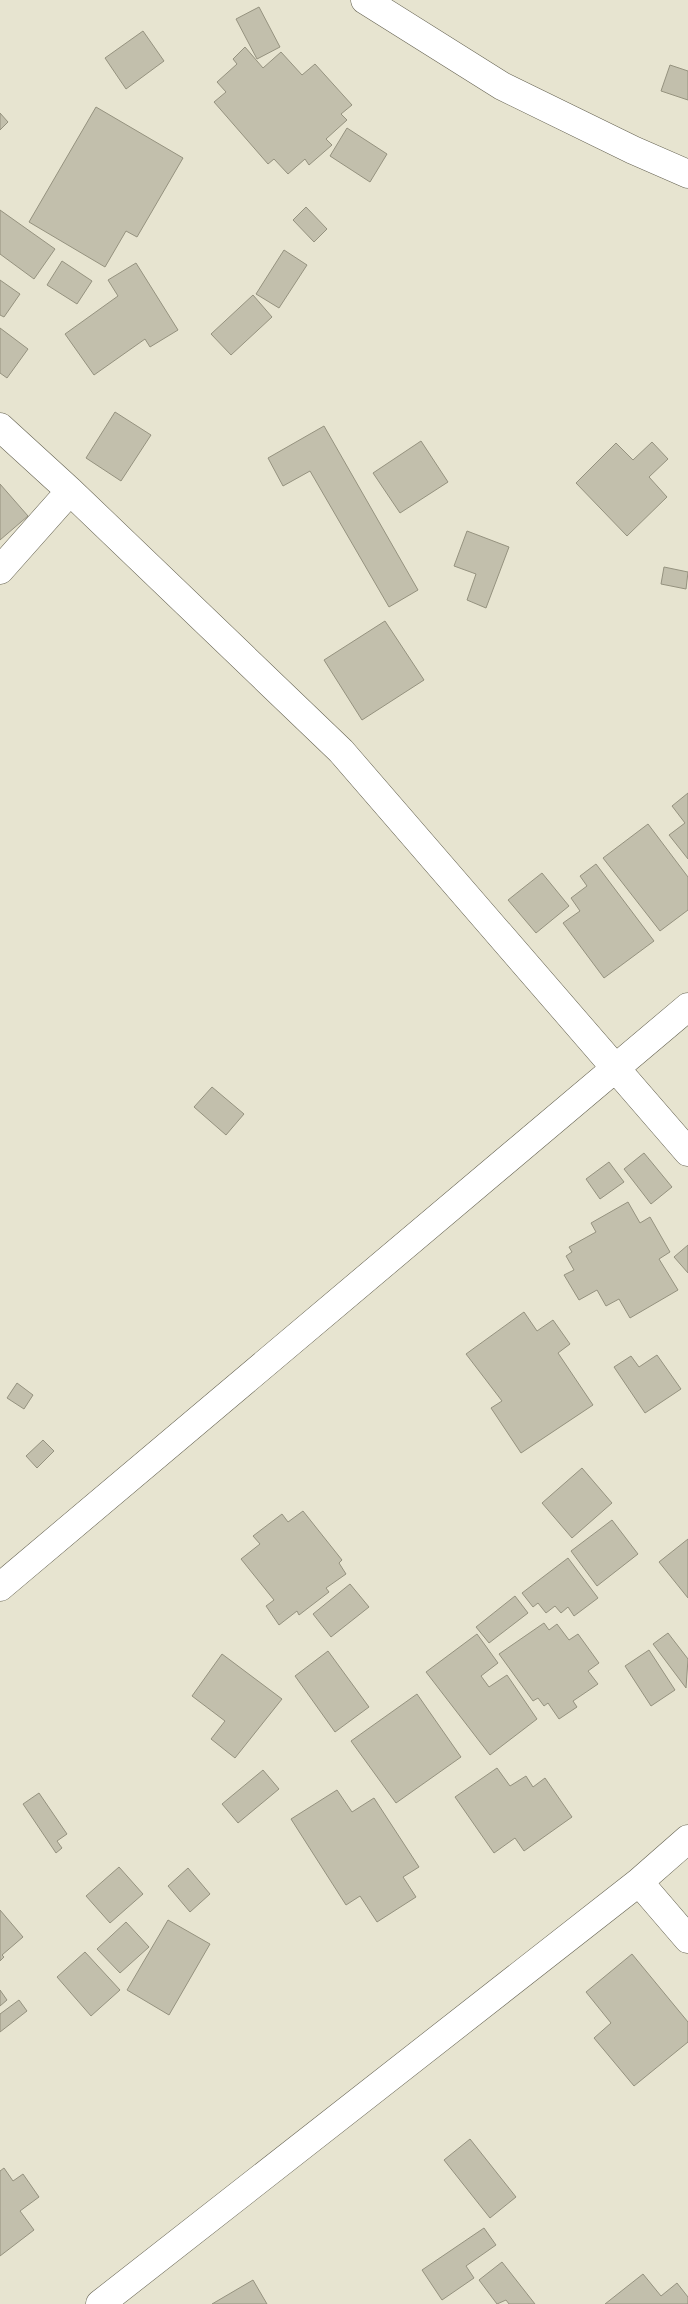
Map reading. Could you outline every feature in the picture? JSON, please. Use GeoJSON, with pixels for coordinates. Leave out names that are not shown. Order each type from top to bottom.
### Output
{"type":"FeatureCollection","features":[{"type":"Feature","properties":{"kind":"street"},"geometry":{"type":"LineString","coordinates":[[364,0],[502,86],[633,150],[688,174]]}},
{"type":"Feature","properties":{"kind":"street"},"geometry":{"type":"LineString","coordinates":[[0,427],[70,491],[341,751],[688,1152]]}},
{"type":"Feature","properties":{"kind":"street"},"geometry":{"type":"LineString","coordinates":[[0,570],[70,491]]}},
{"type":"Feature","properties":{"kind":"street"},"geometry":{"type":"LineString","coordinates":[[0,1587],[688,1007]]}},
{"type":"Feature","properties":{"kind":"street"},"geometry":{"type":"LineString","coordinates":[[100,2304],[638,1882],[688,1839]]}},
{"type":"Feature","properties":{"kind":"street"},"geometry":{"type":"LineString","coordinates":[[638,1882],[688,1939]]}},
{"type":"Feature","properties":{"kind":"building"},"geometry":{"type":"Polygon","coordinates":[[[259,7],[280,47],[257,59],[236,19],[259,7]]]}},
{"type":"Feature","properties":{"kind":"building"},"geometry":{"type":"Polygon","coordinates":[[[143,31],[164,61],[126,89],[105,58],[143,31]]]}},
{"type":"Feature","properties":{"kind":"building"},"geometry":{"type":"Polygon","coordinates":[[[245,47],[263,68],[281,52],[302,75],[315,64],[352,105],[341,114],[347,120],[326,139],[332,145],[309,165],[305,159],[288,174],[274,159],[268,164],[214,102],[226,92],[217,82],[237,64],[233,59],[245,47]]]}},
{"type":"Feature","properties":{"kind":"building"},"geometry":{"type":"Polygon","coordinates":[[[670,65],[688,71],[688,100],[661,91],[670,65]]]}},
{"type":"Feature","properties":{"kind":"building"},"geometry":{"type":"Polygon","coordinates":[[[96,107],[183,158],[137,237],[126,231],[105,267],[29,222],[96,107]]]}},
{"type":"Feature","properties":{"kind":"building"},"geometry":{"type":"Polygon","coordinates":[[[0,113],[8,122],[0,130],[0,113]]]}},
{"type":"Feature","properties":{"kind":"building"},"geometry":{"type":"Polygon","coordinates":[[[347,128],[387,154],[370,182],[330,156],[347,128]]]}},
{"type":"Feature","properties":{"kind":"building"},"geometry":{"type":"Polygon","coordinates":[[[306,207],[327,229],[314,242],[293,220],[306,207]]]}},
{"type":"Feature","properties":{"kind":"building"},"geometry":{"type":"Polygon","coordinates":[[[0,210],[55,249],[34,279],[0,254],[0,210]]]}},
{"type":"Feature","properties":{"kind":"building"},"geometry":{"type":"Polygon","coordinates":[[[284,250],[307,265],[279,308],[256,294],[284,250]]]}},
{"type":"Feature","properties":{"kind":"building"},"geometry":{"type":"Polygon","coordinates":[[[62,261],[92,281],[77,304],[47,285],[62,261]]]}},
{"type":"Feature","properties":{"kind":"building"},"geometry":{"type":"Polygon","coordinates":[[[136,263],[178,330],[150,347],[145,339],[94,375],[65,334],[118,296],[108,280],[136,263]]]}},
{"type":"Feature","properties":{"kind":"building"},"geometry":{"type":"Polygon","coordinates":[[[0,280],[20,294],[4,317],[0,315],[0,280]]]}},
{"type":"Feature","properties":{"kind":"building"},"geometry":{"type":"Polygon","coordinates":[[[253,295],[272,317],[231,355],[211,334],[253,295]]]}},
{"type":"Feature","properties":{"kind":"building"},"geometry":{"type":"Polygon","coordinates":[[[0,328],[28,349],[7,378],[0,373],[0,328]]]}},
{"type":"Feature","properties":{"kind":"building"},"geometry":{"type":"Polygon","coordinates":[[[115,412],[151,435],[121,481],[86,458],[115,412]]]}},
{"type":"Feature","properties":{"kind":"building"},"geometry":{"type":"Polygon","coordinates":[[[324,426],[418,590],[389,607],[310,471],[283,486],[268,458],[324,426]]]}},
{"type":"Feature","properties":{"kind":"building"},"geometry":{"type":"Polygon","coordinates":[[[421,441],[448,482],[400,513],[373,473],[421,441]]]}},
{"type":"Feature","properties":{"kind":"building"},"geometry":{"type":"Polygon","coordinates":[[[652,442],[668,459],[649,477],[667,497],[627,536],[576,483],[616,443],[633,460],[652,442]]]}},
{"type":"Feature","properties":{"kind":"building"},"geometry":{"type":"Polygon","coordinates":[[[0,484],[28,516],[0,540],[0,484]]]}},
{"type":"Feature","properties":{"kind":"building"},"geometry":{"type":"Polygon","coordinates":[[[467,531],[509,547],[486,608],[467,600],[476,574],[454,566],[467,531]]]}},
{"type":"Feature","properties":{"kind":"building"},"geometry":{"type":"Polygon","coordinates":[[[664,567],[688,572],[686,589],[661,584],[664,567]]]}},
{"type":"Feature","properties":{"kind":"building"},"geometry":{"type":"Polygon","coordinates":[[[385,621],[424,680],[362,720],[324,660],[385,621]]]}},
{"type":"Feature","properties":{"kind":"building"},"geometry":{"type":"Polygon","coordinates":[[[688,793],[688,859],[669,835],[685,823],[672,806],[688,793]]]}},
{"type":"Feature","properties":{"kind":"building"},"geometry":{"type":"Polygon","coordinates":[[[648,824],[688,877],[688,910],[660,931],[603,858],[648,824]]]}},
{"type":"Feature","properties":{"kind":"building"},"geometry":{"type":"Polygon","coordinates":[[[596,864],[654,941],[604,978],[563,923],[580,911],[571,898],[587,886],[580,876],[596,864]]]}},
{"type":"Feature","properties":{"kind":"building"},"geometry":{"type":"Polygon","coordinates":[[[542,873],[569,906],[536,933],[508,900],[542,873]]]}},
{"type":"Feature","properties":{"kind":"building"},"geometry":{"type":"Polygon","coordinates":[[[212,1087],[244,1114],[226,1135],[194,1107],[212,1087]]]}},
{"type":"Feature","properties":{"kind":"building"},"geometry":{"type":"Polygon","coordinates":[[[644,1153],[672,1187],[651,1204],[624,1169],[644,1153]]]}},
{"type":"Feature","properties":{"kind":"building"},"geometry":{"type":"Polygon","coordinates":[[[609,1162],[624,1182],[600,1199],[586,1179],[609,1162]]]}},
{"type":"Feature","properties":{"kind":"building"},"geometry":{"type":"Polygon","coordinates":[[[628,1202],[640,1223],[650,1217],[670,1252],[659,1259],[678,1290],[630,1318],[619,1299],[606,1306],[597,1290],[579,1300],[564,1275],[574,1270],[566,1256],[572,1252],[569,1247],[596,1232],[591,1223],[628,1202]]]}},
{"type":"Feature","properties":{"kind":"building"},"geometry":{"type":"Polygon","coordinates":[[[688,1245],[688,1273],[674,1257],[688,1245]]]}},
{"type":"Feature","properties":{"kind":"building"},"geometry":{"type":"Polygon","coordinates":[[[524,1312],[537,1331],[553,1320],[570,1344],[558,1353],[593,1405],[521,1453],[491,1408],[502,1401],[466,1354],[524,1312]]]}},
{"type":"Feature","properties":{"kind":"building"},"geometry":{"type":"Polygon","coordinates":[[[657,1355],[681,1389],[645,1413],[614,1367],[631,1356],[639,1367],[657,1355]]]}},
{"type":"Feature","properties":{"kind":"building"},"geometry":{"type":"Polygon","coordinates":[[[17,1383],[33,1395],[24,1409],[7,1398],[17,1383]]]}},
{"type":"Feature","properties":{"kind":"building"},"geometry":{"type":"Polygon","coordinates":[[[43,1440],[54,1451],[37,1468],[26,1456],[43,1440]]]}},
{"type":"Feature","properties":{"kind":"building"},"geometry":{"type":"Polygon","coordinates":[[[582,1468],[612,1503],[572,1538],[542,1503],[582,1468]]]}},
{"type":"Feature","properties":{"kind":"building"},"geometry":{"type":"Polygon","coordinates":[[[303,1511],[342,1560],[339,1563],[346,1574],[326,1588],[329,1592],[299,1615],[297,1611],[279,1625],[266,1606],[274,1600],[241,1559],[260,1544],[253,1536],[282,1514],[288,1522],[303,1511]]]}},
{"type":"Feature","properties":{"kind":"building"},"geometry":{"type":"Polygon","coordinates":[[[612,1520],[638,1554],[597,1586],[571,1551],[612,1520]]]}},
{"type":"Feature","properties":{"kind":"building"},"geometry":{"type":"Polygon","coordinates":[[[688,1539],[688,1598],[659,1562],[688,1539]]]}},
{"type":"Feature","properties":{"kind":"building"},"geometry":{"type":"Polygon","coordinates":[[[568,1558],[598,1598],[574,1616],[568,1607],[561,1613],[555,1606],[546,1613],[538,1603],[533,1607],[522,1593],[568,1558]]]}},
{"type":"Feature","properties":{"kind":"building"},"geometry":{"type":"Polygon","coordinates":[[[350,1584],[369,1607],[331,1637],[313,1614],[350,1584]]]}},
{"type":"Feature","properties":{"kind":"building"},"geometry":{"type":"Polygon","coordinates":[[[515,1596],[528,1613],[489,1643],[476,1627],[515,1596]]]}},
{"type":"Feature","properties":{"kind":"building"},"geometry":{"type":"Polygon","coordinates":[[[544,1623],[549,1630],[557,1624],[569,1640],[578,1634],[599,1663],[588,1671],[598,1684],[573,1701],[577,1707],[559,1719],[548,1703],[544,1706],[538,1698],[533,1701],[499,1654],[544,1623]]]}},
{"type":"Feature","properties":{"kind":"building"},"geometry":{"type":"Polygon","coordinates":[[[668,1633],[688,1659],[686,1688],[653,1644],[668,1633]]]}},
{"type":"Feature","properties":{"kind":"building"},"geometry":{"type":"Polygon","coordinates":[[[477,1634],[498,1663],[481,1676],[489,1687],[507,1675],[537,1719],[490,1755],[426,1672],[477,1634]]]}},
{"type":"Feature","properties":{"kind":"building"},"geometry":{"type":"Polygon","coordinates":[[[649,1650],[675,1690],[651,1706],[625,1666],[649,1650]]]}},
{"type":"Feature","properties":{"kind":"building"},"geometry":{"type":"Polygon","coordinates":[[[328,1651],[369,1707],[335,1732],[295,1676],[328,1651]]]}},
{"type":"Feature","properties":{"kind":"building"},"geometry":{"type":"Polygon","coordinates":[[[222,1654],[282,1699],[235,1758],[211,1739],[225,1721],[192,1696],[222,1654]]]}},
{"type":"Feature","properties":{"kind":"building"},"geometry":{"type":"Polygon","coordinates":[[[417,1694],[461,1757],[396,1803],[351,1741],[417,1694]]]}},
{"type":"Feature","properties":{"kind":"building"},"geometry":{"type":"Polygon","coordinates":[[[497,1768],[510,1786],[526,1776],[533,1787],[545,1778],[572,1817],[524,1851],[515,1838],[494,1853],[455,1797],[497,1768]]]}},
{"type":"Feature","properties":{"kind":"building"},"geometry":{"type":"Polygon","coordinates":[[[263,1770],[279,1789],[238,1823],[222,1804],[263,1770]]]}},
{"type":"Feature","properties":{"kind":"building"},"geometry":{"type":"Polygon","coordinates":[[[337,1790],[352,1812],[374,1798],[419,1867],[403,1877],[416,1897],[377,1922],[360,1896],[346,1905],[291,1819],[337,1790]]]}},
{"type":"Feature","properties":{"kind":"building"},"geometry":{"type":"Polygon","coordinates":[[[39,1793],[67,1834],[57,1841],[62,1848],[56,1853],[23,1804],[39,1793]]]}},
{"type":"Feature","properties":{"kind":"building"},"geometry":{"type":"Polygon","coordinates":[[[119,1867],[143,1894],[110,1923],[86,1896],[119,1867]]]}},
{"type":"Feature","properties":{"kind":"building"},"geometry":{"type":"Polygon","coordinates":[[[188,1868],[210,1894],[190,1912],[168,1886],[188,1868]]]}},
{"type":"Feature","properties":{"kind":"building"},"geometry":{"type":"Polygon","coordinates":[[[0,1910],[23,1937],[2,1955],[4,1957],[0,1961],[0,1910]]]}},
{"type":"Feature","properties":{"kind":"building"},"geometry":{"type":"Polygon","coordinates":[[[168,1920],[210,1944],[169,2015],[127,1990],[168,1920]]]}},
{"type":"Feature","properties":{"kind":"building"},"geometry":{"type":"Polygon","coordinates":[[[126,1922],[149,1947],[120,1973],[97,1949],[126,1922]]]}},
{"type":"Feature","properties":{"kind":"building"},"geometry":{"type":"Polygon","coordinates":[[[85,1952],[120,1990],[91,2016],[57,1977],[85,1952]]]}},
{"type":"Feature","properties":{"kind":"building"},"geometry":{"type":"Polygon","coordinates":[[[632,1954],[688,2022],[688,2042],[634,2086],[594,2038],[611,2023],[586,1992],[632,1954]]]}},
{"type":"Feature","properties":{"kind":"building"},"geometry":{"type":"Polygon","coordinates":[[[0,1990],[7,2000],[0,2006],[0,1990]]]}},
{"type":"Feature","properties":{"kind":"building"},"geometry":{"type":"Polygon","coordinates":[[[19,2000],[27,2011],[0,2032],[0,2014],[19,2000]]]}},
{"type":"Feature","properties":{"kind":"building"},"geometry":{"type":"Polygon","coordinates":[[[470,2139],[516,2197],[490,2218],[444,2160],[470,2139]]]}},
{"type":"Feature","properties":{"kind":"building"},"geometry":{"type":"Polygon","coordinates":[[[4,2168],[13,2181],[23,2174],[39,2197],[20,2211],[34,2230],[0,2256],[0,2171],[4,2168]]]}},
{"type":"Feature","properties":{"kind":"building"},"geometry":{"type":"Polygon","coordinates":[[[484,2228],[496,2245],[466,2266],[474,2278],[442,2300],[422,2270],[484,2228]]]}},
{"type":"Feature","properties":{"kind":"building"},"geometry":{"type":"Polygon","coordinates":[[[502,2262],[535,2304],[509,2304],[506,2300],[497,2304],[479,2280],[502,2262]]]}},
{"type":"Feature","properties":{"kind":"building"},"geometry":{"type":"Polygon","coordinates":[[[643,2274],[661,2296],[677,2283],[688,2297],[688,2304],[605,2304],[643,2274]]]}},
{"type":"Feature","properties":{"kind":"building"},"geometry":{"type":"Polygon","coordinates":[[[253,2280],[267,2304],[212,2304],[253,2280]]]}}]}
